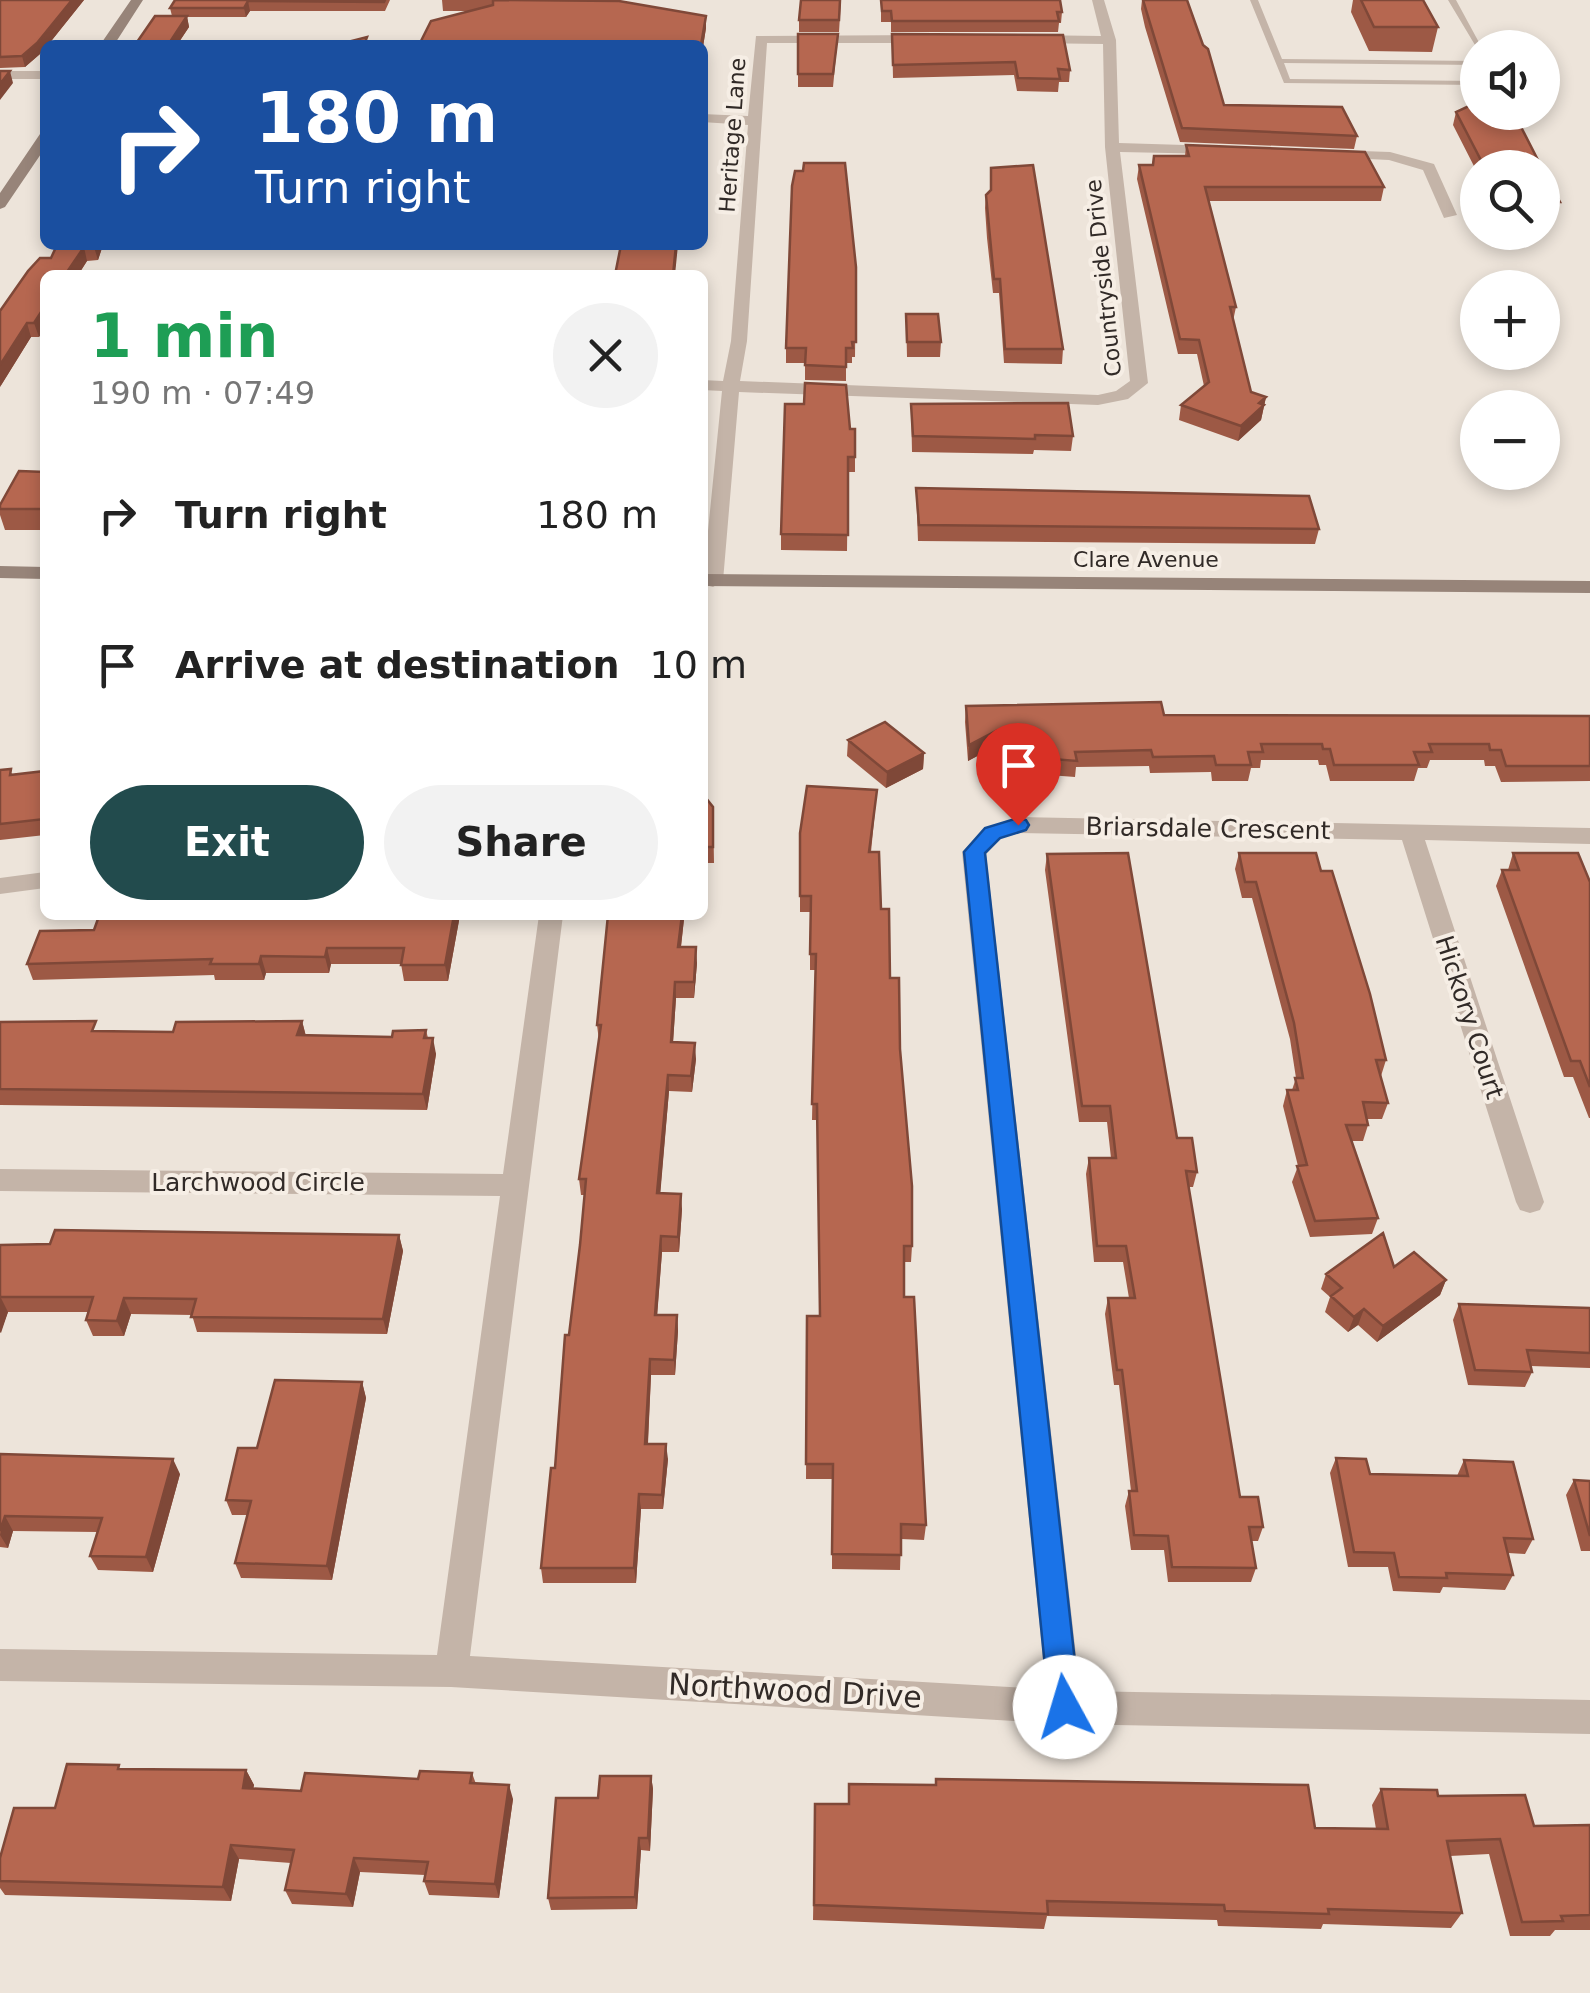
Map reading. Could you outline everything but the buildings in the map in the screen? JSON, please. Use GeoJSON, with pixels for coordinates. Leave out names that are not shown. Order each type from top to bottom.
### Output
{"type":"FeatureCollection","features":[{"type":"Feature","properties":{"kind":"street"},"geometry":{"type":"LineString","coordinates":[[110,40],[137,0]]}},
{"type":"Feature","properties":{"kind":"street","name":"Countryside Drive"},"geometry":{"type":"LineString","coordinates":[[731,386],[1098,400],[1122,395],[1138,383],[1112,146],[1109,40],[1098,0]]}},
{"type":"Feature","properties":{"kind":"street","name":"Heritage Lane"},"geometry":{"type":"LineString","coordinates":[[708,580],[739,341],[761,39],[935,40]]}},
{"type":"Feature","properties":{"kind":"street"},"geometry":{"type":"LineString","coordinates":[[1012,40],[1109,40]]}},
{"type":"Feature","properties":{"kind":"street"},"geometry":{"type":"LineString","coordinates":[[0,75],[40,75]]}},
{"type":"Feature","properties":{"kind":"street"},"geometry":{"type":"LineString","coordinates":[[708,118],[756,121]]}},
{"type":"Feature","properties":{"kind":"street"},"geometry":{"type":"LineString","coordinates":[[0,204],[40,144]]}},
{"type":"Feature","properties":{"kind":"street"},"geometry":{"type":"LineString","coordinates":[[1112,146],[1232,150]]}},
{"type":"Feature","properties":{"kind":"street"},"geometry":{"type":"LineString","coordinates":[[1311,153],[1390,156],[1429,167],[1449,215]]}},
{"type":"Feature","properties":{"kind":"street"},"geometry":{"type":"LineString","coordinates":[[708,385],[731,386]]}},
{"type":"Feature","properties":{"kind":"street"},"geometry":{"type":"LineString","coordinates":[[0,572],[40,572]]}},
{"type":"Feature","properties":{"kind":"street","name":"Clare Avenue"},"geometry":{"type":"LineString","coordinates":[[708,580],[1590,588]]}},
{"type":"Feature","properties":{"kind":"street","name":"Briarsdale Crescent"},"geometry":{"type":"LineString","coordinates":[[1065,1707],[974,852],[993,833],[1018,825],[1590,836]]}},
{"type":"Feature","properties":{"kind":"street","name":"Hickory Court"},"geometry":{"type":"LineString","coordinates":[[1411,832],[1530,1202]]}},
{"type":"Feature","properties":{"kind":"street"},"geometry":{"type":"LineString","coordinates":[[0,886],[40,881]]}},
{"type":"Feature","properties":{"kind":"street"},"geometry":{"type":"LineString","coordinates":[[452,1671],[549,920]]}},
{"type":"Feature","properties":{"kind":"street","name":"Larchwood Circle"},"geometry":{"type":"LineString","coordinates":[[0,1180],[516,1184]]}},
{"type":"Feature","properties":{"kind":"street","name":"Northwood Drive"},"geometry":{"type":"LineString","coordinates":[[0,1665],[452,1671],[1065,1707],[1590,1717]]}},
{"type":"Feature","properties":{"kind":"lane"},"geometry":{"type":"LineString","coordinates":[[1254,0],[1286,81],[1460,83]]}},
{"type":"Feature","properties":{"kind":"lane"},"geometry":{"type":"LineString","coordinates":[[1452,0],[1468,30]]}},
{"type":"Feature","properties":{"kind":"lane"},"geometry":{"type":"LineString","coordinates":[[1279,61],[1460,63]]}},
{"type":"Feature","properties":{"kind":"route"},"geometry":{"type":"LineString","coordinates":[[1018,825],[993,833],[974,852],[1065,1707]]}}]}
